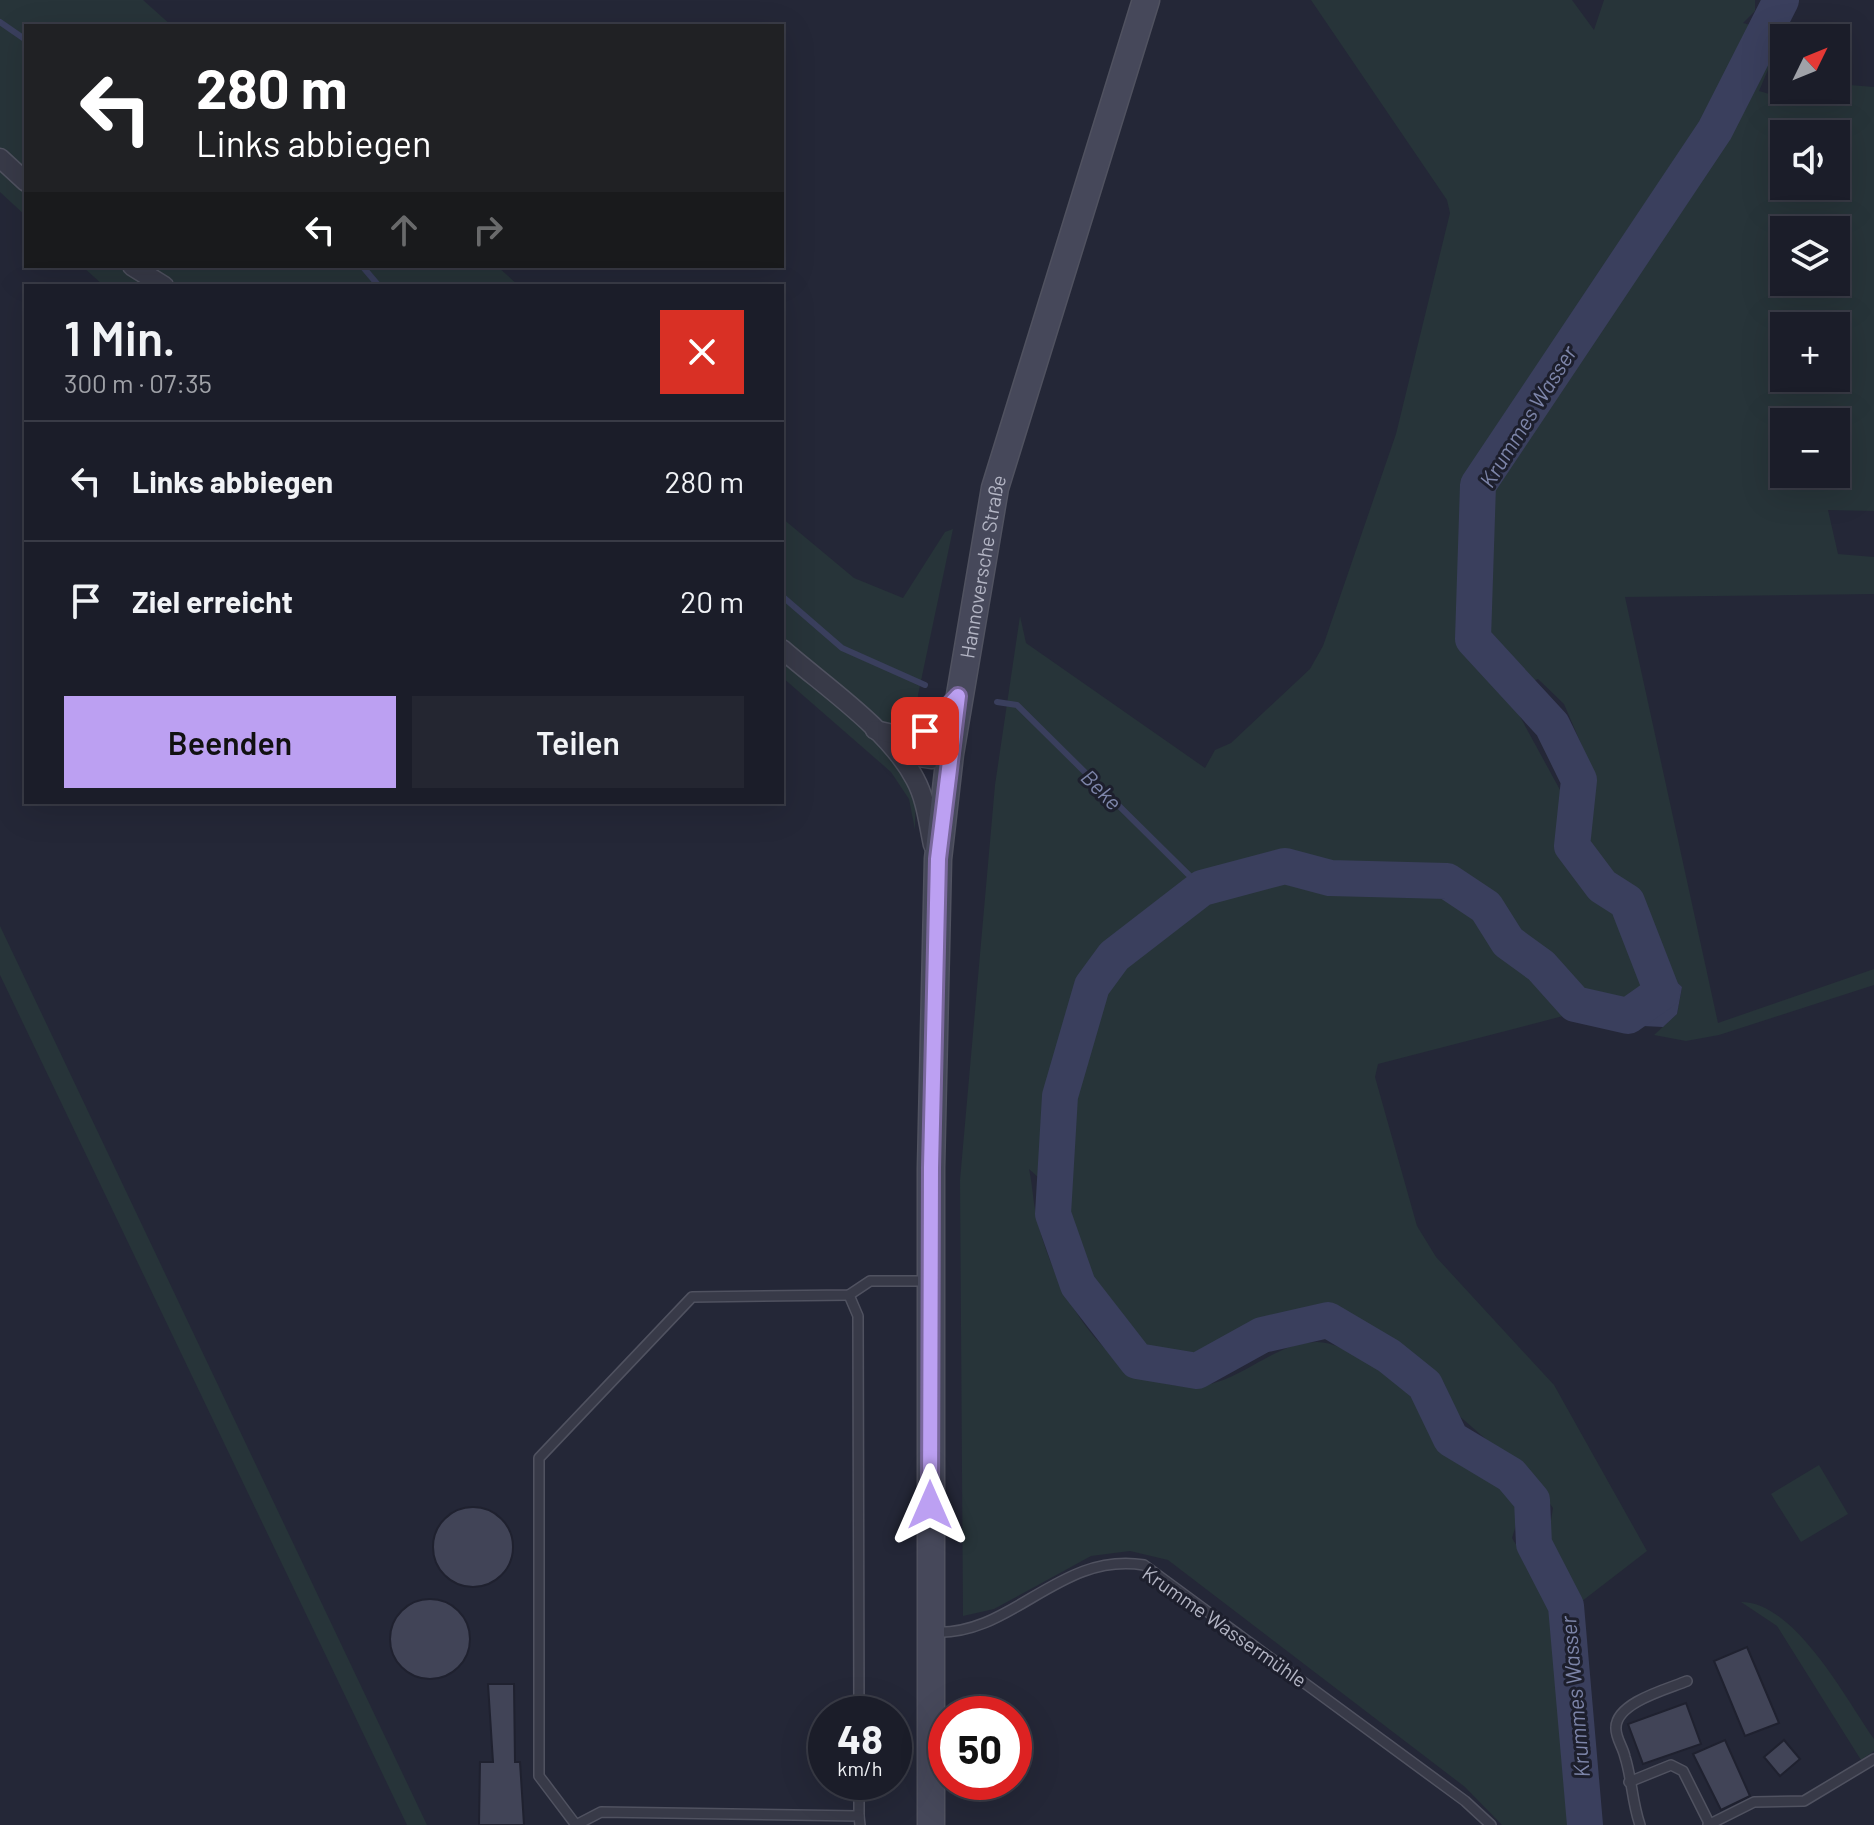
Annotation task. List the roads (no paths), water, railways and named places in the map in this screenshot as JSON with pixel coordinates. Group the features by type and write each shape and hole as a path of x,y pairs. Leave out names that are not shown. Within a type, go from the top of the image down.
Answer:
{"main road":[{"name":"Hannoversche Straße","path":"931,1825 931,1281 938,859 950,754 995,488 1146,0"}],"street":[{"path":"0,158 24,180"},
{"path":"135,268 161,284"},
{"path":"784,651 875,730 931,759 950,754"},
{"path":"901,745 925,731 958,696"},
{"path":"901,745 926,807 938,859"}],"lane":[{"path":"859,1800 859,1821 601,1812 576,1825 539,1776 539,1458 692,1297 849,1295 870,1281 931,1281"},
{"path":"849,1295 858,1316 859,1696"},
{"name":"Krumme Wassermühle","path":"930,1632 951,1633 981,1624 1098,1564 1122,1562 1144,1565 1465,1801 1491,1825"},
{"path":"1640,1825 1626,1759 1615,1730 1618,1717 1630,1706 1687,1681"},
{"path":"1629,1782 1671,1765 1683,1771 1708,1824 1754,1802 1804,1801 1874,1759"}],"water":[{"path":"1655,951 1663,969 1682,987 1677,1014 1663,1027 1643,1026 1621,1001 1637,1002 1643,976 1638,957"}],"waterway":[{"name":"Krummes Wasser","path":"1585,1825 1566,1606 1534,1544 1532,1500 1511,1475 1451,1439 1425,1385 1389,1356 1328,1320 1262,1335 1197,1371 1137,1361 1078,1285 1053,1214 1060,1096 1092,986 1114,956 1202,888 1285,866 1330,878 1447,881 1486,907 1508,942 1541,966 1575,1004 1628,1016 1662,992 1627,902 1602,886 1572,846 1579,780 1552,725 1473,639 1478,485 1715,130 1781,0"},
{"name":"Beke","path":"0,22 24,39"},
{"name":"Beke","path":"364,268 377,284"},
{"name":"Beke","path":"784,598 842,648 925,685"},
{"name":"Beke","path":"997,702 1017,705 1202,888"}]}
